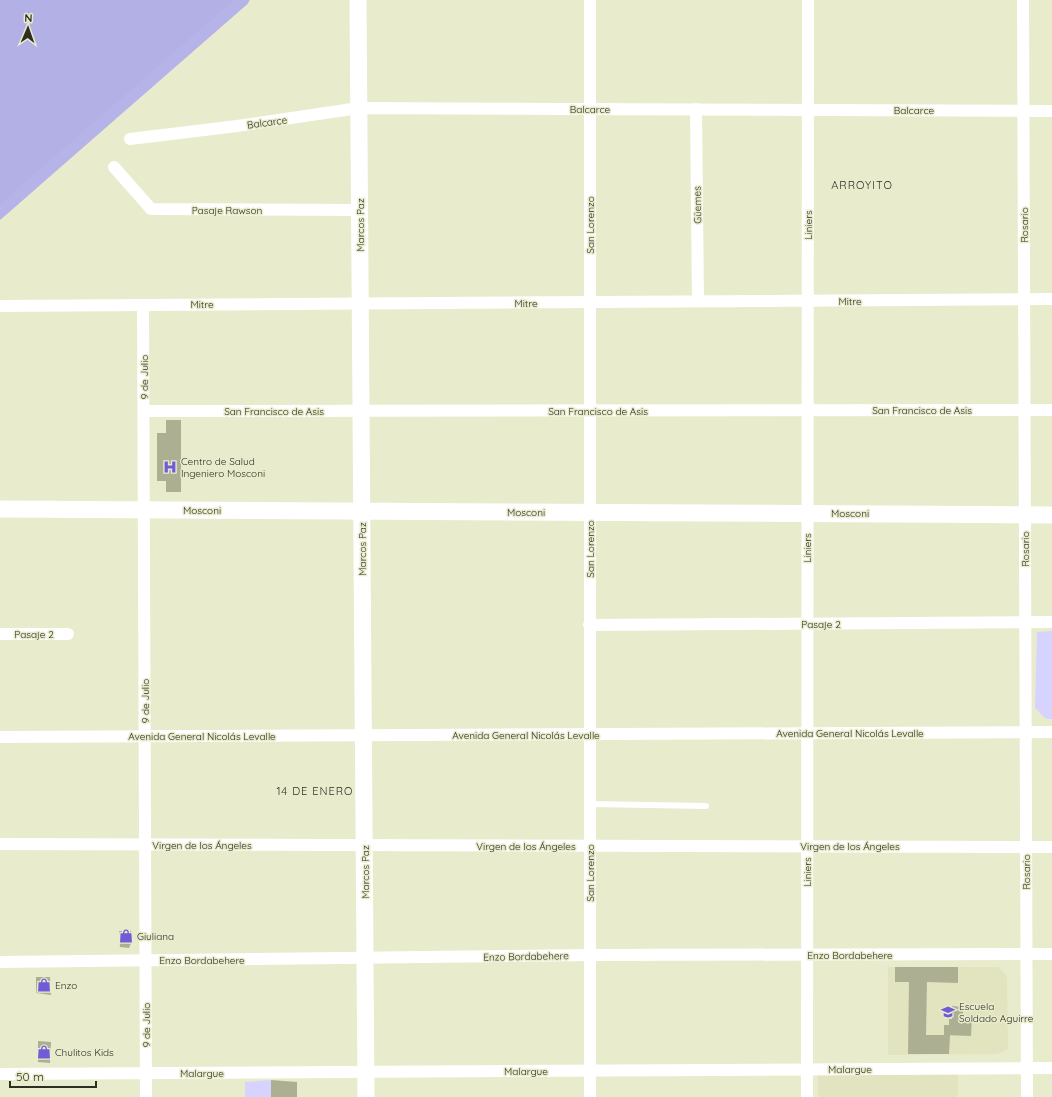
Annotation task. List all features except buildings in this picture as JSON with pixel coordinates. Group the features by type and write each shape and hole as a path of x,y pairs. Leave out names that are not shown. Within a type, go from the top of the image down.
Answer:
{"street":[{"name":"Marcos Paz","path":"358,0 366,1097"},
{"name":"San Lorenzo","path":"590,0 590,1097"},
{"name":"Liniers","path":"807,1097 808,0"},
{"name":"Rosario","path":"1023,0 1027,1097"},
{"name":"Balcarce","path":"130,139 237,126 359,108 1052,111"},
{"name":"Güemes","path":"696,110 698,301"},
{"name":"Pasaje Rawson","path":"114,167 151,209 360,210"},
{"name":"Mitre","path":"0,306 1052,299"},
{"name":"9 de Julio","path":"143,305 146,1097"},
{"name":"San Francisco de Asis","path":"144,411 1052,410"},
{"name":"Mosconi","path":"0,509 1052,515"},
{"name":"Pasaje 2","path":"589,625 1052,622"},
{"name":"Pasaje 2","path":"0,634 68,634"},
{"name":"Avenida General Nicolás Levalle","path":"0,737 1052,732"},
{"name":"Virgen de los Ángeles","path":"0,844 1052,847"},
{"name":"Enzo Bordabehere","path":"0,962 590,956 1052,954"},
{"name":"Malargue","path":"0,1074 1052,1068"}],"lane":[{"path":"589,804 706,806"}],"shaded area":[{"path":"0,0 250,0 0,220"},
{"path":"1052,631 1052,719 1046,719 1035,708 1037,632"},
{"name":"Escuela Soldado Aguirre","path":"888,967 998,967 1007,976 1008,1049 997,1054 888,1055"},
{"path":"958,1072 958,1097 818,1097 818,1075"},
{"path":"271,1080 271,1097 245,1097 245,1082"}],"waterway":[{"path":"0,212 243,0"}],"place":[{"name":"Centro de Salud Ingeniero Mosconi","path":"170,467"},
{"name":"Giuliana","path":"126,936"},
{"name":"Enzo","path":"44,985"},
{"name":"Escuela Soldado Aguirre","path":"948,1012"},
{"name":"Chulitos Kids","path":"44,1052"}],"district":[{"name":"ARROYITO","path":"862,185"},
{"name":"14 DE ENERO","path":"315,791"}]}
